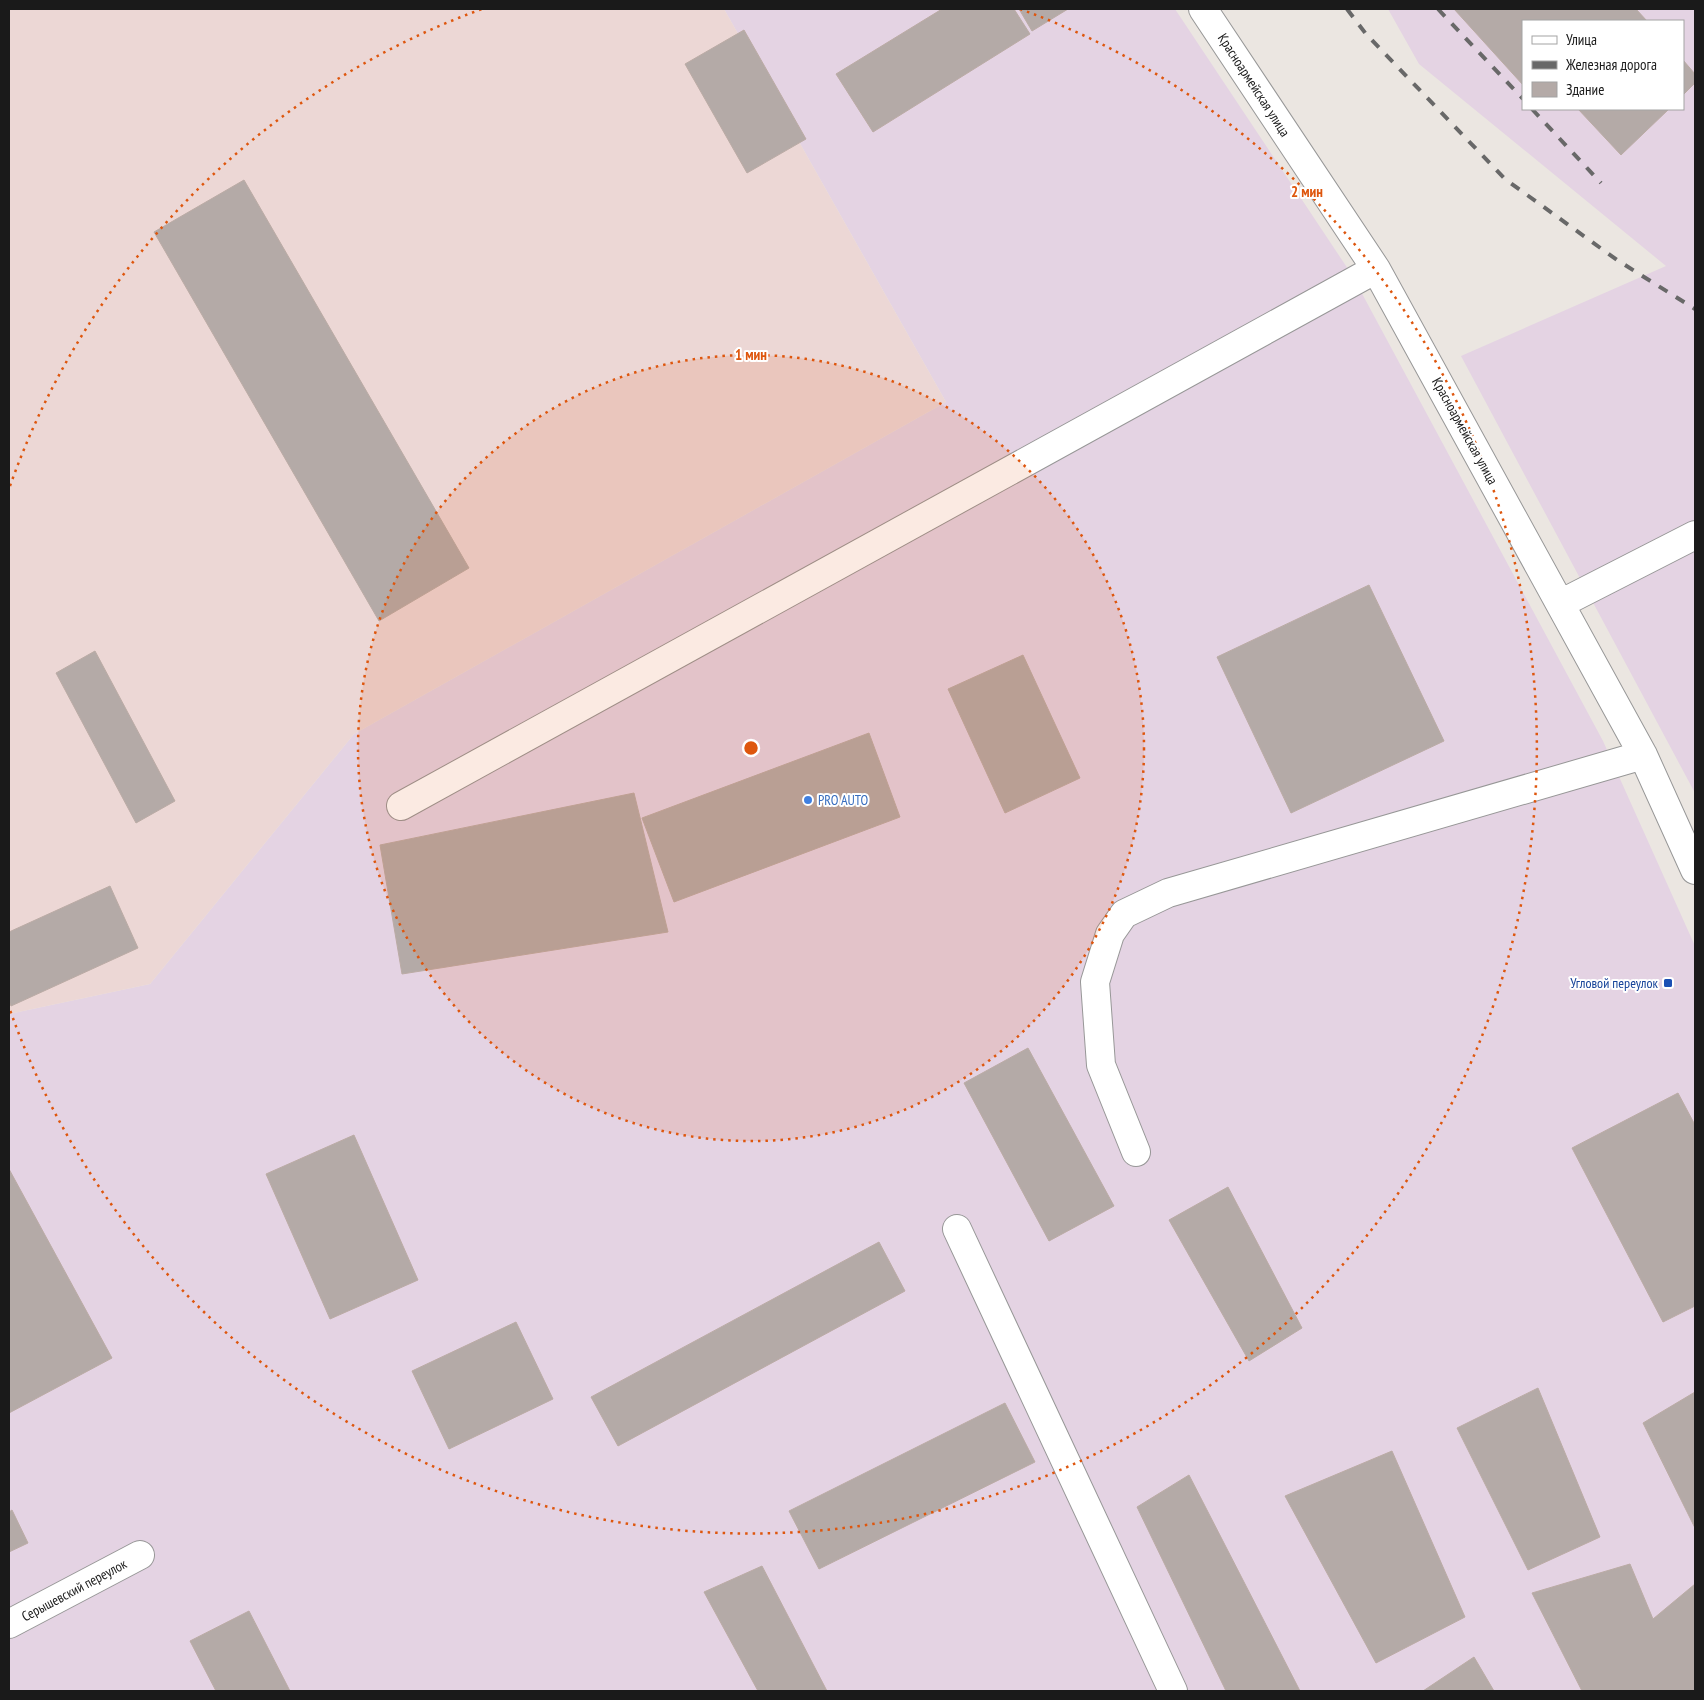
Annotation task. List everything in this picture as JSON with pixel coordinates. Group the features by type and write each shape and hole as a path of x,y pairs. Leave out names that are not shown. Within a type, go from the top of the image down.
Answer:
{"street":[{"name":"Красноармейская улица","path":"1203,9 1376,269 1643,754 1695,870"},
{"path":"400,806 1376,269"},
{"path":"1560,604 1695,535"},
{"path":"1136,1152 1101,1065 1095,982 1110,934 1124,914 1168,893 1643,754"},
{"path":"957,1229 1173,1691"},
{"name":"Серышевский переулок","path":"9,1624 140,1555"}],"shaded area":[{"path":"9,9 724,9 946,402 354,734 150,984 9,1014"},
{"path":"724,9 1175,9 1352,275 1603,741 1695,946 1695,1691 9,1691 9,1014 150,984 354,734 946,402"},
{"path":"1388,9 1695,9 1695,793 1461,356 1666,266 1419,64"}],"building":[{"path":"942,9 1014,9 1030,34 873,132 836,74"},
{"path":"1019,9 1068,9 1032,31"},
{"path":"1454,9 1636,9 1646,20 1522,20 1522,84"},
{"path":"744,30 806,139 747,173 685,64"},
{"path":"1684,61 1695,74 1695,83 1684,94"},
{"path":"1579,110 1668,110 1621,155"},
{"path":"244,180 469,568 379,621 154,232"},
{"path":"1369,585 1444,741 1291,813 1217,657"},
{"path":"95,651 175,801 136,823 56,673"},
{"path":"1023,655 1080,778 1005,813 948,689"},
{"path":"869,733 900,817 674,902 642,818"},
{"path":"634,793 668,932 402,974 380,845"},
{"path":"110,886 138,948 11,1006 9,1001 9,932"},
{"path":"1028,1048 1114,1206 1049,1241 964,1083"},
{"path":"1678,1093 1695,1125 1695,1306 1663,1322 1572,1148"},
{"path":"354,1135 418,1280 330,1319 266,1174"},
{"path":"9,1169 112,1358 9,1413"},
{"path":"1228,1187 1302,1328 1249,1361 1169,1220"},
{"path":"879,1242 905,1291 618,1446 591,1397"},
{"path":"516,1322 553,1399 449,1449 412,1371"},
{"path":"1538,1388 1600,1537 1528,1570 1457,1428"},
{"path":"1695,1392 1695,1528 1643,1423"},
{"path":"1005,1403 1035,1462 819,1569 789,1511"},
{"path":"1392,1451 1465,1617 1376,1663 1285,1496"},
{"path":"1189,1475 1300,1691 1226,1691 1137,1507"},
{"path":"12,1510 28,1543 9,1552 9,1512"},
{"path":"1630,1564 1653,1619 1695,1584 1695,1691 1582,1691 1532,1593"},
{"path":"762,1566 827,1691 758,1691 704,1592"},
{"path":"249,1611 290,1691 216,1691 190,1641"},
{"path":"1474,1657 1494,1691 1423,1691"}],"railway":[{"path":"1347,9 1366,34 1505,179 1617,260 1695,309"},
{"path":"1438,9 1522,98"},
{"path":"1533,110 1601,183"}],"place":[{"name":"PRO AUTO","path":"808,800"},
{"name":"Угловой переулок","path":"1668,983"}]}
